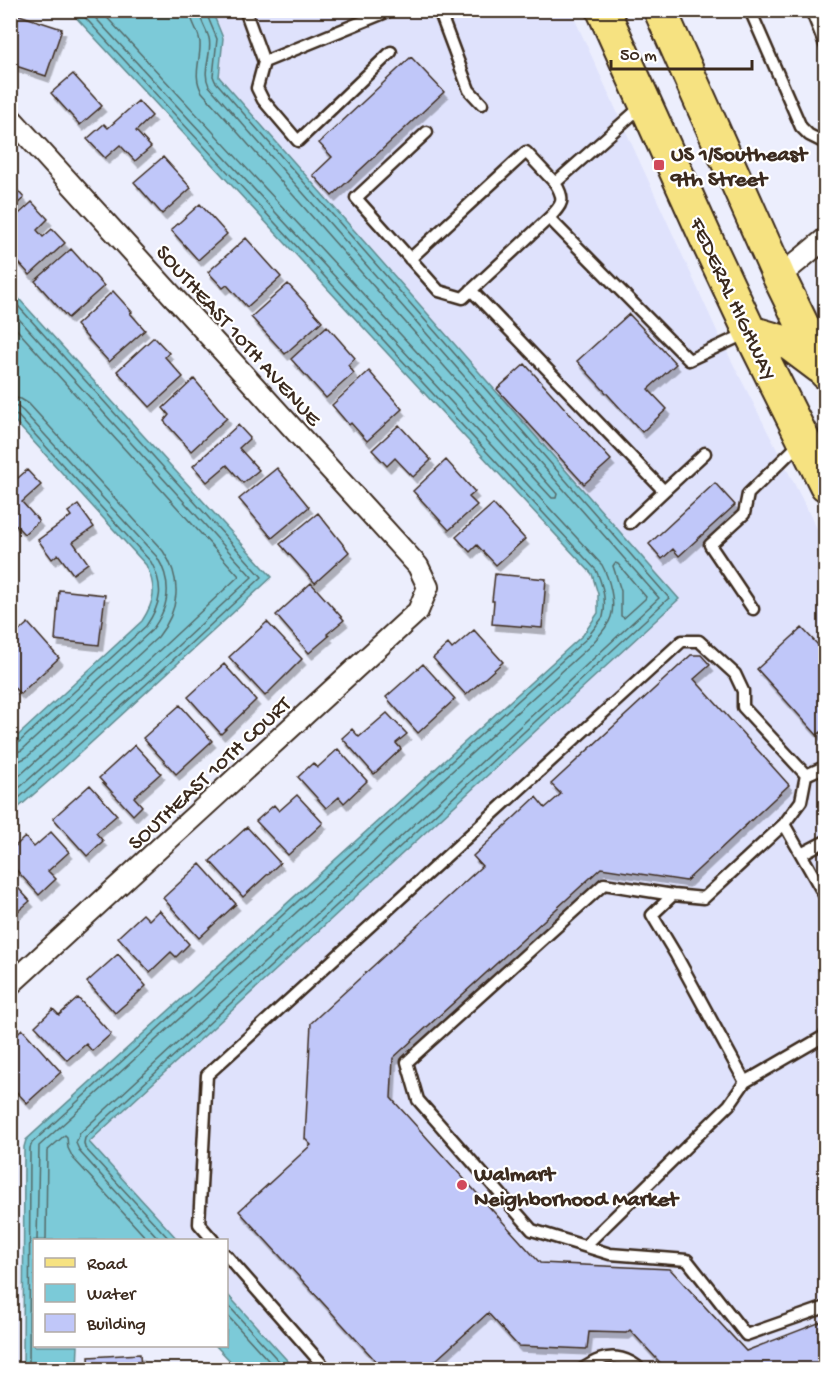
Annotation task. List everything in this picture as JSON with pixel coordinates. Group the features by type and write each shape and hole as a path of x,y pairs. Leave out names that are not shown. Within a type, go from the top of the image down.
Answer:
{"main road":[{"name":"FEDERAL HIGHWAY","path":"603,10 710,247 825,485"},
{"path":"660,10 779,277 820,357"},
{"path":"710,247 744,273 779,277"},
{"path":"750,332 788,343 820,357"}],"street":[{"name":"SOUTHEAST 10TH AVENUE","path":"10,117 418,566 428,587"},
{"path":"779,277 825,238"},
{"name":"SOUTHEAST 10TH COURT","path":"10,985 418,611 428,587"}],"lane":[{"path":"245,10 264,62 257,88 263,100 298,141 391,52"},
{"path":"264,62 391,10"},
{"path":"439,10 469,90 482,104"},
{"path":"750,10 801,127 809,135 825,141"},
{"path":"811,10 825,47"},
{"path":"555,183 645,104"},
{"path":"410,259 523,149 555,183 561,192 562,201 558,210 549,219 463,298 439,291 410,259 356,198 427,132"},
{"path":"549,219 689,360 750,332"},
{"path":"471,290 664,491"},
{"path":"753,609 710,545 744,514 748,495 803,440"},
{"path":"630,523 705,453"},
{"path":"212,1239 199,1224 207,1075 682,640 699,641 735,674 743,691 743,707 806,775"},
{"path":"806,775 825,766"},
{"path":"806,775 801,801 784,824 705,898 604,884 407,1062 418,1100 532,1230 610,1254 687,1260 746,1335 825,1306"},
{"path":"784,824 825,898"},
{"path":"801,854 825,841"},
{"path":"673,895 652,915 745,1082"},
{"path":"585,1246 729,1105 745,1082 825,1035"},
{"path":"228,1257 327,1370"},
{"path":"581,1370 600,1359 620,1357 636,1364 641,1370"}],"shaded area":[{"path":"212,11 571,11 722,342 825,544 825,1369 295,1369 228,1295 228,1239 177,1239 89,1143 679,599 219,77 223,38"}],"water":[{"path":"70,11 212,11 223,38 219,77 679,599 89,1142 177,1239 33,1239 33,1347 78,1347 77,1369 23,1370 24,1147 26,1140 583,635 598,613 598,594 592,574"},
{"path":"10,289 272,577 11,814 11,742 142,621 152,601 153,588 146,565 11,417"},
{"path":"228,1295 295,1369 238,1369 217,1347 228,1347"}],"building":[{"path":"13,13 62,29 46,76 10,64 10,20"},
{"path":"411,57 444,92 332,196 313,175 332,157 319,143"},
{"path":"73,74 102,106 80,125 51,93"},
{"path":"138,101 152,116 136,131 151,147 135,161 120,145 105,158 87,139 104,124 108,128"},
{"path":"163,157 191,188 162,214 134,182"},
{"path":"10,184 24,198 10,210"},
{"path":"32,202 48,219 37,230 43,237 52,229 65,243 30,275 10,253 10,222"},
{"path":"200,204 227,234 198,260 171,230"},
{"path":"246,238 281,277 247,307 227,285 223,288 208,272"},
{"path":"71,249 104,286 68,318 35,281"},
{"path":"288,284 322,321 285,354 251,317"},
{"path":"113,291 145,330 109,362 76,325"},
{"path":"629,314 676,364 648,389 667,409 642,432 577,361"},
{"path":"327,326 355,358 348,365 354,373 326,398 291,359"},
{"path":"154,337 169,353 165,357 183,377 150,407 117,371"},
{"path":"525,364 611,460 584,484 497,389"},
{"path":"369,371 402,409 367,441 332,405"},
{"path":"194,379 227,418 191,451 164,421 169,415 163,408"},
{"path":"238,425 250,438 239,448 259,470 243,483 227,465 207,482 193,466"},
{"path":"399,425 431,460 413,477 395,458 387,466 372,450"},
{"path":"446,460 475,492 469,497 477,505 449,530 413,491"},
{"path":"277,468 309,507 272,538 239,499"},
{"path":"27,470 41,485 22,502 39,521 24,534 10,519 10,485"},
{"path":"715,483 735,505 679,556 673,549 662,559 649,544"},
{"path":"493,504 525,539 496,565 477,545 470,552 456,537"},
{"path":"78,505 94,527 73,542 88,563 73,574 58,554 52,559 38,540 71,516 68,512"},
{"path":"318,513 349,552 315,583 280,544"},
{"path":"495,574 546,579 542,628 492,624"},
{"path":"311,583 344,620 309,653 276,615"},
{"path":"59,590 105,595 99,645 55,640"},
{"path":"267,622 302,659 265,696 229,657"},
{"path":"28,623 59,658 20,694 10,683 10,639"},
{"path":"802,628 818,645 824,640 826,642 826,728 817,735 757,669"},
{"path":"474,630 503,662 466,695 433,658 448,644 452,649"},
{"path":"691,655 701,655 710,665 694,679 789,785 686,881 601,868 393,1058 391,1098 540,1263 670,1269 746,1351 826,1320 826,1370 667,1370 630,1330 626,1333 589,1332 587,1349 518,1346 488,1313 425,1370 384,1370 239,1211 311,1145 305,1139 311,1023 482,866 473,856 536,797 545,808 561,794 551,784"},
{"path":"224,664 256,700 221,734 188,697"},
{"path":"423,664 455,699 418,733 386,697"},
{"path":"180,705 212,741 176,774 143,738"},
{"path":"387,713 407,734 396,743 401,749 374,774 342,738 352,729 359,737"},
{"path":"135,745 161,773 134,797 142,806 133,815 99,778"},
{"path":"338,749 367,781 344,803 339,797 326,808 298,777 313,763 317,768"},
{"path":"90,785 117,815 96,833 103,841 87,856 53,818"},
{"path":"297,795 323,823 288,855 256,821 274,805 279,811"},
{"path":"247,827 280,863 243,897 210,861"},
{"path":"51,832 69,852 48,871 56,879 39,895 10,863 10,851 25,837 34,847"},
{"path":"200,864 236,904 199,938 163,898"},
{"path":"10,879 30,901 10,918"},
{"path":"159,910 189,944 176,957 171,952 150,972 118,937 143,914 149,920"},
{"path":"118,954 146,986 115,1013 87,982"},
{"path":"78,998 111,1034 92,1051 86,1044 67,1060 35,1026 53,1009 59,1015"},
{"path":"22,1029 61,1072 27,1103 10,1085 10,1056 15,1052 10,1048 10,1040"},
{"path":"140,1354 141,1370 90,1370 89,1357"}],"place":[{"name":"US 1/Southeast 9th Street","path":"659,165"},
{"name":"Walmart Neighborhood Market","path":"462,1185"}]}
